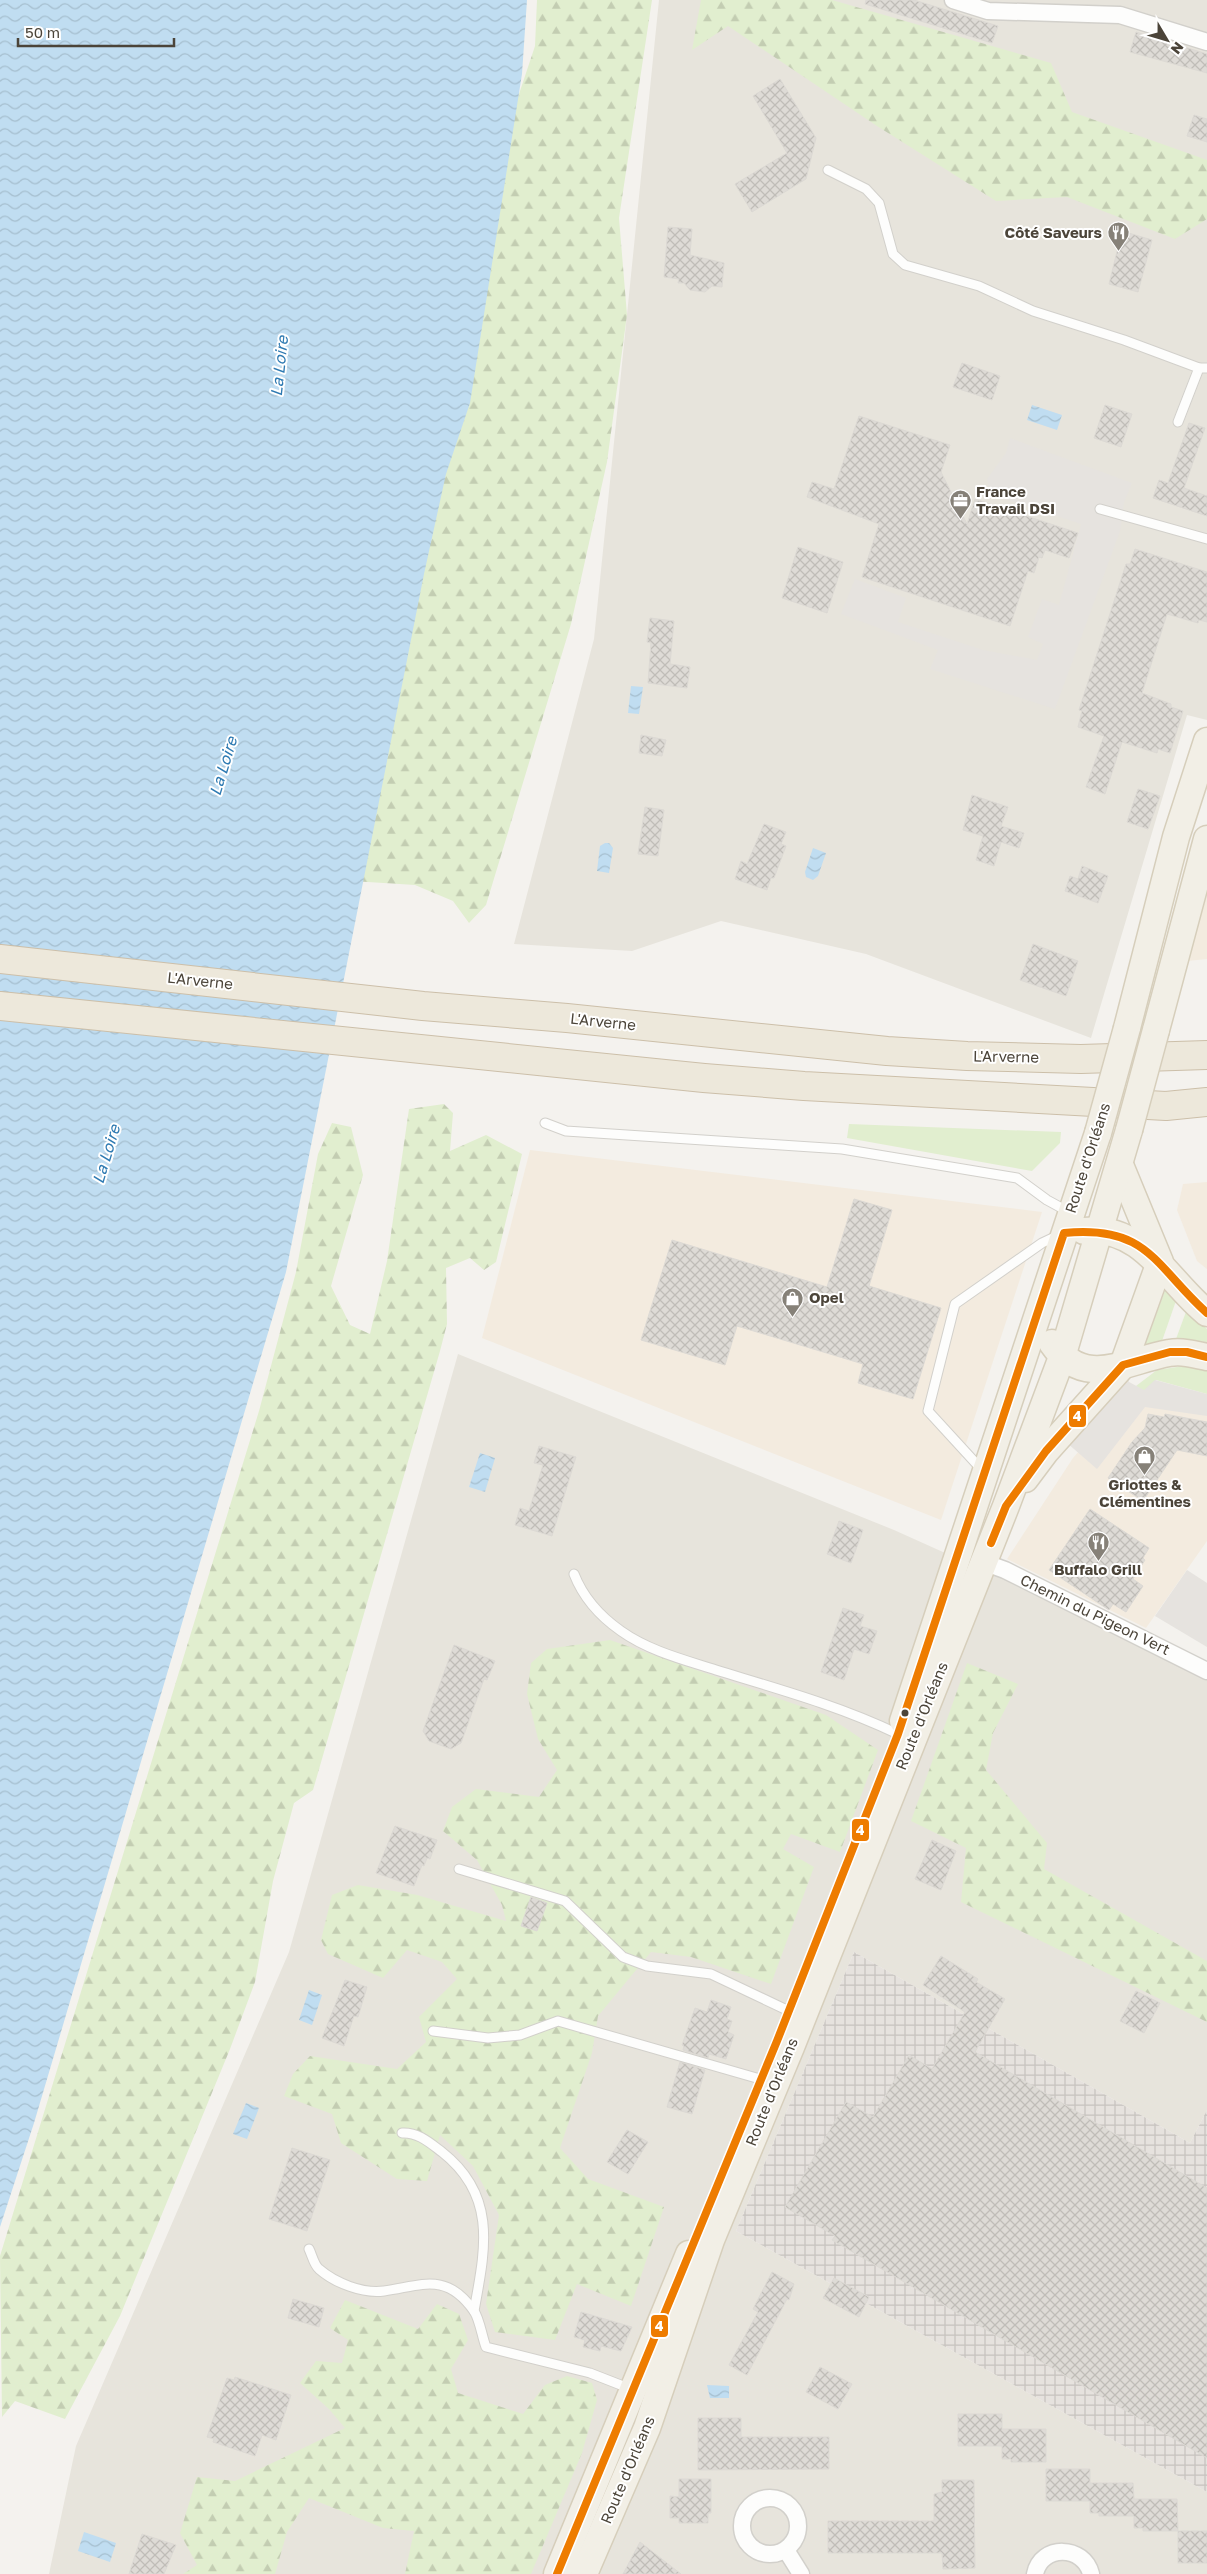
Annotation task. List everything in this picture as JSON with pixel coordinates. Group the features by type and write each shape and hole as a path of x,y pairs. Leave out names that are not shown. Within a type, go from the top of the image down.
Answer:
{"highway":[{"name":"L'Arverne","path":"0,959 414,1005 567,1018 808,1044 967,1056 1082,1059 1207,1056"},
{"path":"0,1006 804,1086 1166,1106 1207,1114"},
{"path":"1166,1106 1207,1102"}],"main road":[{"name":"Route d'Orléans","path":"557,2574 789,2010 898,1734 985,1474 1034,1318 1098,1133 1128,1028 1176,837 1207,741"},
{"name":"Route d'Orléans","path":"584,2574 647,2428 711,2240 798,2029 1006,1506 1062,1357 1120,1165 1205,849"},
{"path":"1006,1506 1046,1451 1123,1365 1160,1262 1120,1165"},
{"path":"1068,1223 1126,1238 1160,1262 1207,1313"},
{"path":"1034,1318 1062,1357 1080,1367 1099,1371 1170,1352 1187,1352 1207,1357"}],"street":[{"path":"954,0 984,5 1120,15 1207,42"},
{"name":"Chemin du Pigeon Vert","path":"983,1562 1005,1570 1207,1671"},
{"path":"786,2550 801,2574"},
{"path":"1034,2574 1041,2560 1051,2553 1063,2551 1076,2554 1085,2561 1091,2574"}],"lane":[{"path":"828,170 866,189 879,203 893,254 905,265 979,286 1033,311 1203,368 1178,422"},
{"path":"1100,509 1207,539"},
{"path":"545,1123 566,1131 842,1149 1017,1178 1047,1200 1068,1223 955,1304 928,1411 985,1474"},
{"path":"574,1574 581,1591 598,1611 622,1632 667,1654 862,1716 898,1734"},
{"path":"458,1869 565,1901 623,1957 647,1966 711,1974 789,2010"},
{"path":"432,2031 488,2038 520,2035 558,2021 760,2079"},
{"path":"402,2133 413,2133 456,2163 475,2191 486,2227 484,2261 474,2311"},
{"path":"309,2248 318,2268 333,2278 363,2291 383,2291 431,2282 453,2290 474,2311 486,2347 590,2373 634,2390"}],"shaded area":[{"path":"659,0 1207,0 1207,720 1187,715 1091,1038 866,954 721,921 632,951 514,944 594,639"},
{"path":"1010,438 1132,483 1124,502 1120,531 1055,709 930,669 938,650 841,614 855,579 906,598 898,622 983,650 1037,660 1043,644 1028,637 1042,599 1059,605 1081,524 990,494 987,479 1006,453"},
{"path":"1207,895 1207,959 1187,961"},
{"path":"530,1150 1042,1212 941,1520 482,1338"},
{"path":"1207,1182 1207,1269 1197,1261 1177,1210 1183,1184"},
{"path":"458,1354 894,1530 1092,1619 1207,1676 1207,2110 1190,2143 854,1952 736,2231 1207,2492 1207,2574 49,2574 76,2446 289,1952"},
{"path":"1123,1365 1129,1382 1144,1390 1155,1380 1207,1394 1207,1416 1145,1407 1097,1469 1059,1436"},
{"path":"1135,1387 1145,1392 1207,1396 1207,1541 1146,1628 1007,1559 1073,1458"},
{"path":"1187,1570 1207,1583 1207,1647 1155,1616"},
{"path":"854,1952 1190,2143 1207,2110 1207,2492 736,2231"}],"green space":[{"path":"537,0 652,0 619,218 627,315 607,462 571,624 486,905 469,923 453,901 415,885 352,881 497,160 535,46"},
{"path":"701,0 832,0 1051,63 1072,112 1207,160 1207,219 1175,239 1067,197 996,201 877,126 728,26 692,50"},
{"path":"444,1104 453,1113 450,1151 486,1135 522,1154 496,1262 484,1270 470,1258 446,1268 447,1324 440,1351 313,1790 294,1803 273,1881 255,1982 230,2049 120,2316 65,2419 15,2401 2,2417 0,2256 259,1411 296,1272 318,1154 332,1123 351,1127 363,1175 331,1286 350,1325 370,1334 387,1261 409,1109"},
{"path":"849,1124 1061,1132 1060,1143 1032,1171 847,1138"},
{"path":"1166,1288 1177,1298 1162,1341 1147,1347 1145,1345"},
{"path":"1187,1309 1207,1329 1207,1342 1176,1339"},
{"path":"1190,1365 1207,1368 1207,1394 1156,1380 1144,1391 1136,1386 1157,1370"},
{"path":"610,1640 826,1715 878,1750 840,1852 791,1834 783,1849 814,1867 771,1984 691,1957 651,1952 598,2016 592,2053 560,2148 588,2179 664,2207 631,2306 577,2284 555,2340 495,2332 486,2304 499,2215 473,2166 440,2135 427,2181 397,2179 341,2143 332,2114 284,2096 293,2074 310,2056 397,2069 426,2042 419,2017 457,1979 442,1962 407,1950 383,1978 328,1954 321,1940 332,1895 358,1885 417,1895 506,1921 502,1905 477,1860 443,1831 452,1807 476,1789 539,1797 557,1770 538,1739 527,1694 531,1663 547,1649"},
{"path":"967,1663 1018,1684 993,1733 986,1770 1047,1843 1044,1869 1207,1961 1207,2022 961,1902 966,1848 911,1821"},
{"path":"345,2300 418,2329 437,2304 459,2314 468,2340 451,2369 458,2393 523,2414 545,2385 567,2376 592,2383 597,2400 582,2453 531,2574 405,2574 414,2531 383,2528 309,2498 287,2532 275,2574 183,2574 197,2565 180,2533 197,2477 235,2481 345,2428 329,2409 300,2383 316,2361 342,2363 348,2340 330,2328"}],"water":[{"name":"La Loire","path":"0,0 527,0 522,74 470,403 446,474 424,574 286,1272 34,2123 0,2227"},
{"path":"1032,405 1062,415 1057,430 1027,420"},
{"path":"631,686 643,687 639,714 628,713"},
{"path":"609,843 613,848 609,873 597,871 600,846"},
{"path":"813,848 826,853 818,876 813,880 806,877 805,872"},
{"path":"480,1453 495,1458 485,1492 469,1487"},
{"path":"309,1990 322,1995 312,2025 299,2020"},
{"path":"246,2103 259,2108 247,2139 233,2134"},
{"path":"707,2385 729,2386 729,2398 710,2398"},
{"path":"84,2532 116,2543 110,2562 78,2551"}],"building":[{"path":"866,0 914,0 998,26 992,43 865,4"},
{"path":"1136,32 1207,54 1207,73 1130,52"},
{"path":"780,79 816,138 806,179 752,212 735,184 787,153 753,96"},
{"path":"1194,115 1207,119 1207,142 1187,136"},
{"path":"668,227 692,229 690,255 724,263 722,287 712,286 705,292 690,290 684,283 678,283 679,279 664,277"},
{"path":"1122,231 1152,240 1138,292 1109,284"},
{"path":"962,363 1000,376 992,400 953,387"},
{"path":"1105,405 1132,414 1121,447 1094,438"},
{"name":"France Travail DSI","path":"859,416 950,445 941,472 967,524 975,499 1078,533 1069,558 1045,550 1042,558 1039,557 1034,573 1028,571 1010,626 862,577 879,524 807,497 812,482 834,489"},
{"path":"1189,423 1205,428 1184,488 1207,496 1207,516 1153,498 1159,480 1168,483"},
{"path":"798,547 843,562 827,613 782,598"},
{"path":"1135,549 1207,572 1207,622 1199,620 1198,623 1167,614 1142,693 1171,704 1171,707 1183,711 1170,753 1158,749 1157,753 1122,742 1105,794 1086,787 1104,736 1078,727 1082,711 1079,710 1126,564 1130,564"},
{"path":"650,618 674,621 670,664 690,667 687,688 648,683 651,643 647,642"},
{"path":"641,735 666,740 662,756 639,753"},
{"path":"1138,789 1160,796 1148,829 1127,822"},
{"path":"972,795 1008,807 1001,826 1024,833 1019,848 1001,842 994,866 976,860 983,836 963,830"},
{"path":"645,807 664,810 658,856 638,854"},
{"path":"764,824 786,832 781,844 786,846 774,878 771,878 767,890 735,879 741,861 747,864"},
{"path":"1082,866 1108,876 1098,903 1065,891 1070,876 1078,879"},
{"path":"1033,944 1078,961 1066,996 1020,980"},
{"name":"Opel","path":"854,1199 892,1210 869,1286 941,1308 913,1399 858,1383 863,1364 737,1326 725,1365 641,1340 672,1240 827,1287"},
{"path":"1148,1414 1164,1417 1165,1414 1207,1422 1207,1456 1177,1450 1143,1501 1108,1478 1132,1442 1145,1428"},
{"path":"539,1446 576,1457 552,1536 515,1525 520,1508 529,1511 543,1465 534,1463"},
{"name":"Buffalo Grill","path":"1090,1509 1149,1548 1143,1558 1145,1560 1133,1579 1143,1586 1126,1612 1113,1604 1109,1610 1049,1570"},
{"path":"839,1521 863,1530 851,1563 827,1554"},
{"path":"843,1608 864,1615 860,1626 877,1631 869,1654 854,1649 844,1680 821,1672"},
{"path":"454,1645 495,1661 487,1680 484,1679 461,1743 451,1749 429,1741 423,1731"},
{"path":"395,1826 437,1840 430,1859 427,1858 424,1866 422,1865 414,1886 376,1873"},
{"path":"932,1840 956,1851 941,1890 915,1879"},
{"path":"531,1897 547,1903 537,1931 521,1926"},
{"path":"941,1956 978,1979 976,1982 1005,1999 975,2052 1207,2188 1207,2458 832,2240 835,2236 785,2207 846,2102 873,2117 909,2055 932,2069 965,2012 923,1985"},
{"path":"345,1980 367,1987 358,2017 354,2016 344,2046 322,2038"},
{"path":"1136,1991 1160,2003 1144,2033 1120,2021"},
{"path":"711,2000 731,2007 727,2019 732,2021 728,2032 734,2035 726,2059 709,2054 708,2058 683,2050 684,2046 682,2045 695,2008 707,2012"},
{"path":"680,2062 705,2070 692,2114 667,2107"},
{"path":"627,2130 648,2142 628,2174 607,2162"},
{"path":"292,2148 330,2160 307,2231 269,2219"},
{"path":"772,2272 794,2284 789,2300 787,2299 747,2375 729,2365 758,2312 753,2309"},
{"path":"834,2278 869,2297 859,2317 823,2298"},
{"path":"293,2299 324,2308 319,2327 288,2318"},
{"path":"581,2312 632,2327 621,2351 601,2346 600,2351 583,2347 585,2340 574,2337"},
{"path":"820,2367 852,2384 838,2409 806,2392"},
{"path":"235,2377 291,2395 276,2440 262,2435 255,2456 213,2442 214,2439 207,2437 227,2378 234,2380"},
{"path":"958,2414 1002,2414 1002,2429 1046,2429 1046,2462 1011,2462 1011,2459 1002,2459 1002,2446 958,2446"},
{"path":"698,2418 741,2418 741,2437 829,2437 829,2469 698,2470"},
{"path":"1046,2469 1090,2469 1090,2483 1133,2483 1134,2499 1177,2499 1178,2531 1143,2531 1143,2528 1134,2528 1134,2516 1099,2516 1099,2513 1090,2513 1090,2501 1046,2501"},
{"path":"679,2479 711,2479 711,2513 708,2513 708,2523 679,2523 679,2518 670,2518 670,2496 679,2497"},
{"path":"942,2480 974,2480 975,2568 943,2569 942,2553 828,2553 828,2521 934,2521 934,2494 942,2492"},
{"path":"1178,2531 1207,2531 1207,2563 1178,2563"},
{"path":"142,2534 176,2545 164,2574 129,2574"},
{"path":"640,2542 681,2574 623,2574"}],"transit line":[{"name":"4","path":"557,2574 777,2041 898,1734 1064,1233 1092,1232 1114,1235 1132,1242 1161,1264 1207,1313"},
{"name":"4","path":"991,1543 1006,1506 1046,1451 1123,1365 1170,1352 1187,1352 1207,1357"}],"place":[{"name":"Côté Saveurs","path":"1118,252"},
{"name":"France Travail DSI","path":"960,520"},
{"name":"Opel","path":"793,1317"},
{"name":"Griottes & Clémentines","path":"1145,1476"},
{"name":"Buffalo Grill","path":"1098,1561"}]}
